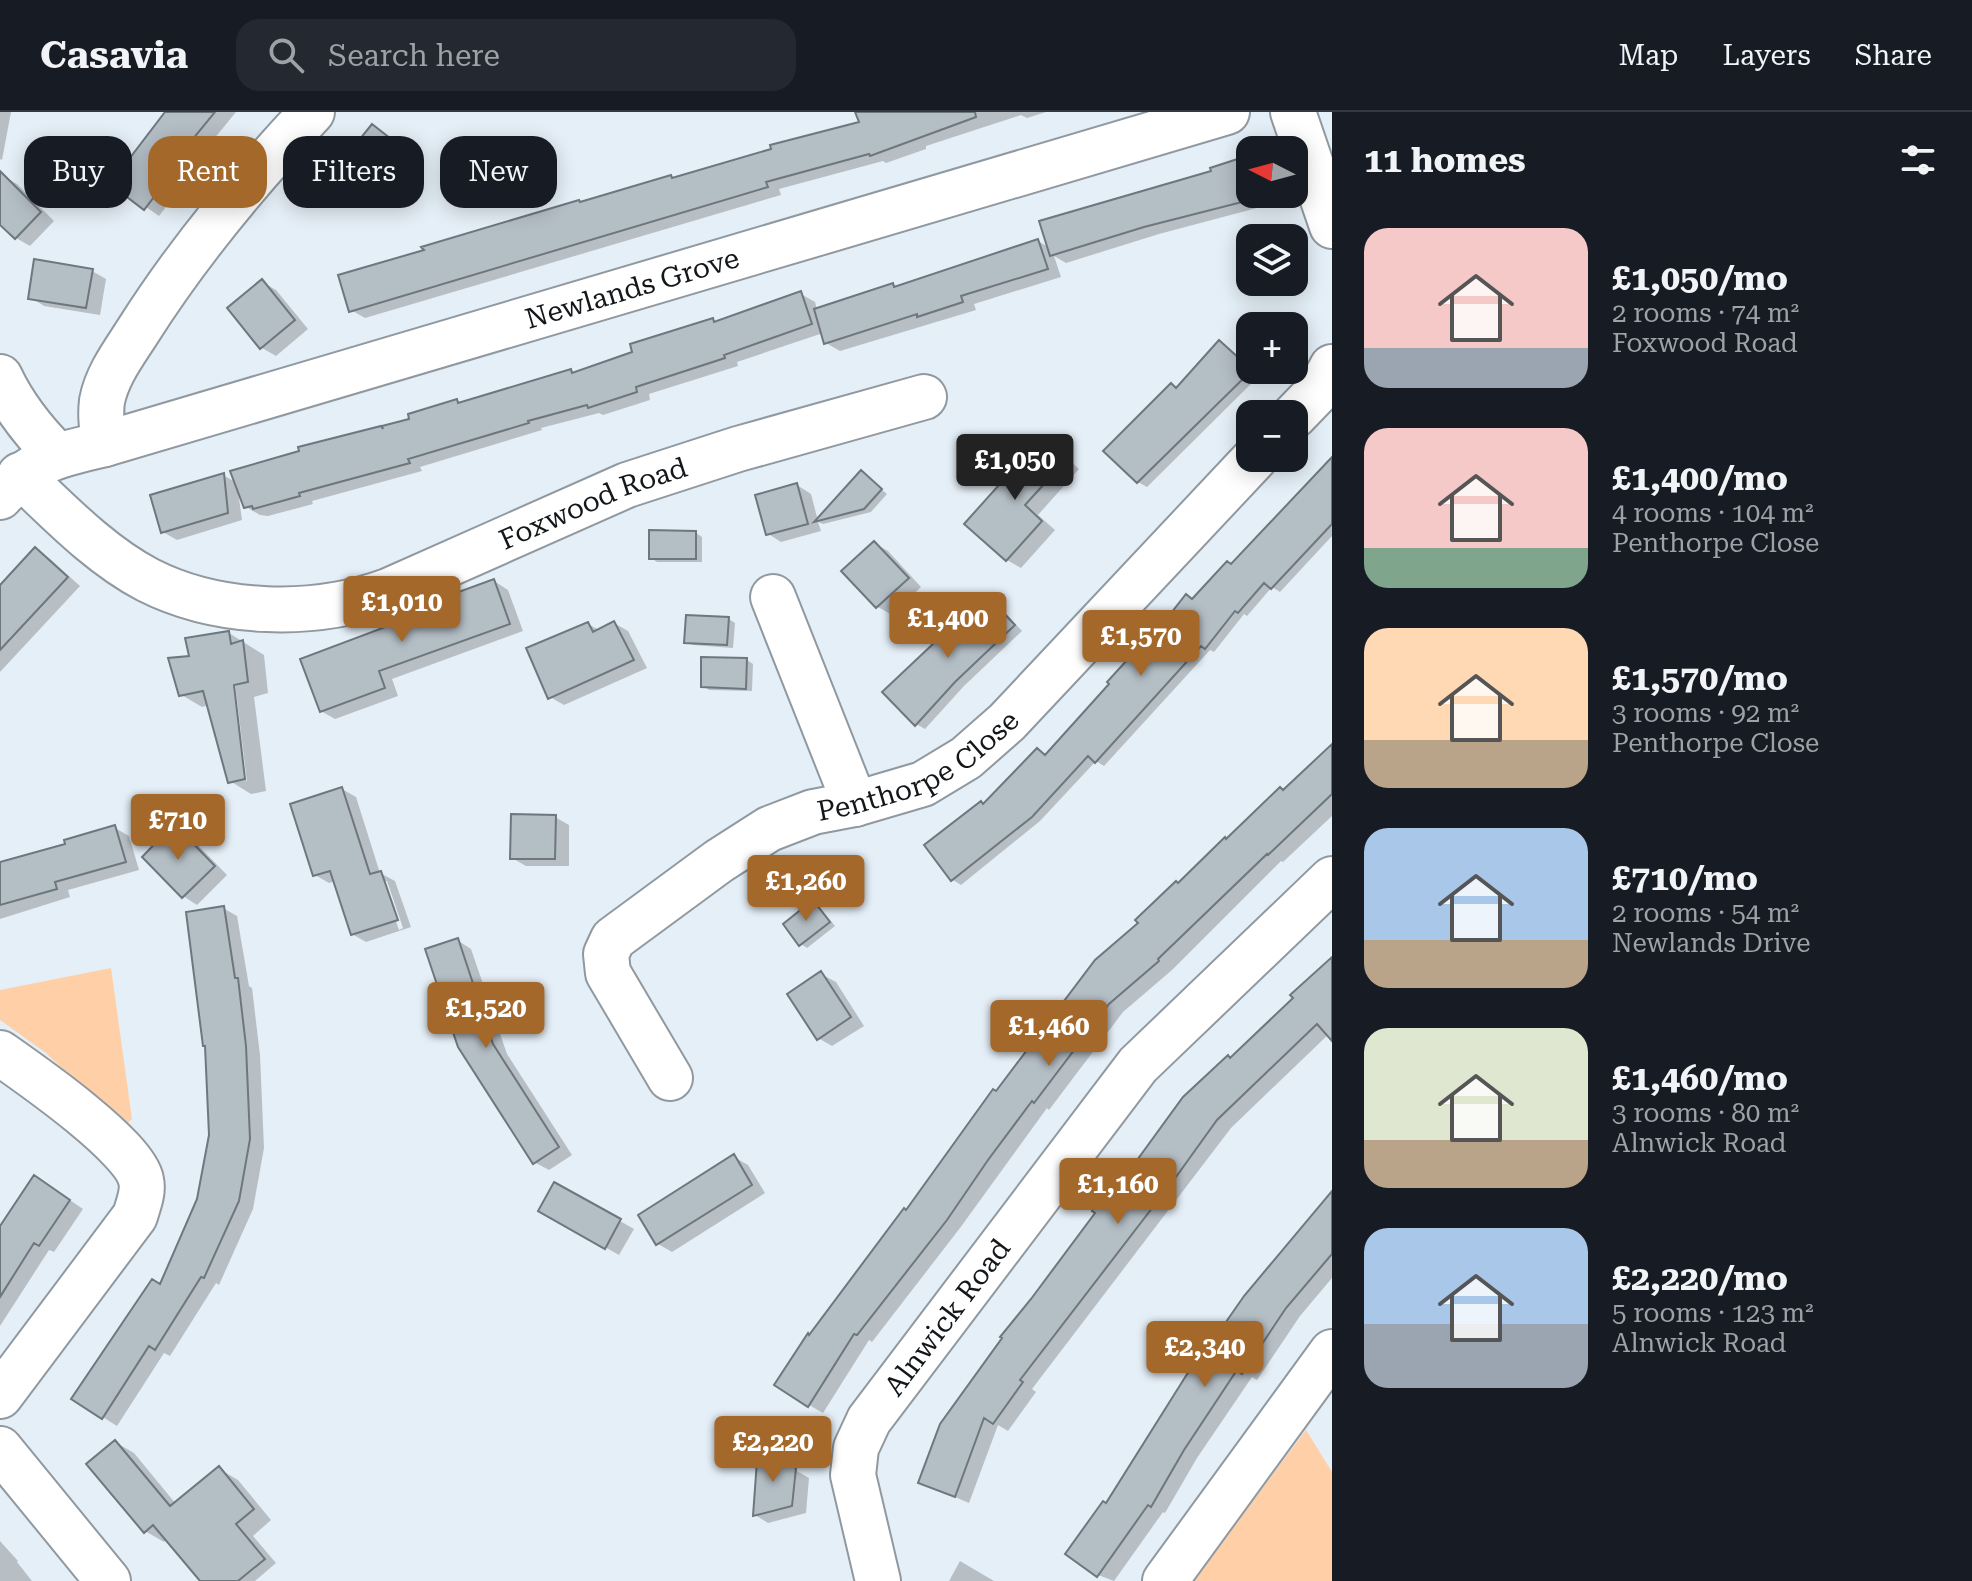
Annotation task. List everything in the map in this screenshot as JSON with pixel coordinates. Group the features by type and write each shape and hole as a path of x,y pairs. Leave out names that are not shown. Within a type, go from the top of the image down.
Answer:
{"street":[{"path":"105,444 100,422 103,399 112,372 166,288 255,174 312,112"},
{"name":"Newlands Grove","path":"29,473 105,444 1227,112"},
{"path":"1293,112 1332,226"},
{"path":"1308,401 1321,388 1332,367"},
{"name":"Foxwood Road","path":"0,377 10,398 36,434 29,473 106,552 147,579 183,595 270,610 363,600 627,485 738,449 924,397"},
{"name":"Penthorpe Close","path":"670,1078 608,973 606,954 613,939 719,861 769,829 813,812 855,804 923,784 966,758 1007,722 1242,472"},
{"path":"773,597 855,804"},
{"name":"Alnwick Road","path":"878,1581 853,1475 856,1448 869,1420 1138,1065 1332,879"},
{"path":"0,1053 96,1126 130,1161 141,1180 135,1216 0,1396"},
{"path":"1165,1581 1332,1352"},
{"path":"0,1449 108,1581"}],"shaded area":[{"path":"111,968 132,1119 124,1127 46,1053 0,1020 0,990"},
{"path":"1306,1430 1332,1472 1332,1581 1193,1581"}],"building":[{"path":"165,112 215,112 195,136 148,136 148,205 144,210 132,201 132,155"},
{"path":"855,112 975,112 976,117 870,156 766,182 768,187 349,312 338,275 579,200 671,175 672,178 771,149 770,145 859,122"},
{"path":"372,124 387,136 362,136"},
{"path":"1236,160 1236,204 1144,227 1050,256 1039,221 1211,171 1210,168"},
{"path":"0,171 24,195 24,208 37,208 41,212 15,239 0,225"},
{"path":"1038,239 1048,269 961,296 963,302 824,344 814,309 893,283 894,287"},
{"path":"34,259 93,269 86,308 28,299"},
{"path":"262,279 295,320 260,349 227,308"},
{"path":"801,291 812,324 724,355 725,358 636,387 637,392 588,408 587,405 528,421 408,459 410,463 299,493 300,496 253,509 252,506 244,508 230,471 299,451 298,447 381,426 383,429 382,426 409,419 408,414 457,399 458,403 571,369 572,373 632,352 630,344 713,318 714,322"},
{"path":"1219,340 1236,355 1238,384 1137,483 1103,451 1171,383 1176,388"},
{"path":"1041,438 1066,460 1025,505 1042,521 1006,561 964,524"},
{"path":"1332,457 1332,524 1271,589 1264,583 1238,613 1235,611 1205,649 1201,646 1095,763 1088,756 1032,817 951,881 924,845 981,801 983,804 1037,748 1045,755 1186,594 1192,599 1227,561 1231,564"},
{"path":"861,470 882,489 864,509 814,522"},
{"path":"224,473 228,513 161,533 150,495"},
{"path":"797,483 808,524 766,535 755,495"},
{"path":"649,530 696,531 696,559 649,559"},
{"path":"874,541 909,578 876,608 841,571"},
{"path":"35,547 68,577 0,650 0,585"},
{"path":"494,579 510,624 379,671 385,688 320,712 300,659 404,620 401,613"},
{"path":"986,594 1015,625 955,682 915,726 882,692"},
{"path":"686,615 729,617 727,645 684,643"},
{"path":"614,621 634,660 548,699 526,648 588,622 593,632"},
{"path":"229,631 231,644 243,640 248,682 234,685 245,779 228,783 203,691 179,696 168,658 189,656 185,638"},
{"path":"701,657 747,658 746,689 701,687"},
{"path":"1332,744 1332,794 1159,961 1109,1004 1034,1103 1032,1101 947,1220 857,1335 854,1334 808,1407 774,1385 808,1333 904,1208 906,1210 993,1089 996,1091 1095,960 1138,923 1135,920 1176,881 1178,883 1280,787 1283,790"},
{"path":"342,787 370,874 381,871 398,920 351,935 330,871 313,876 290,804"},
{"path":"511,814 556,815 555,859 510,859"},
{"path":"115,825 126,862 55,882 57,889 0,905 0,862 65,844 64,840"},
{"path":"168,830 180,830 215,866 182,898 142,857"},
{"path":"813,900 830,922 799,946 783,924"},
{"path":"224,906 235,978 238,978 246,1046 250,1139 239,1201 204,1278 201,1277 155,1350 149,1346 102,1419 71,1399 152,1279 160,1284 197,1199 209,1135 205,1046 186,912"},
{"path":"458,938 493,1044 559,1147 533,1164 458,1047 425,949"},
{"path":"1332,957 1332,1041 1317,1024 1217,1120 1020,1380 1023,1382 993,1424 984,1418 955,1497 918,1483 940,1424 1000,1337 1095,1213 1092,1211 1106,1193 1121,1175 1124,1178 1183,1097 1228,1055 1230,1058 1293,998 1290,995"},
{"path":"821,971 851,1017 817,1040 787,994"},
{"path":"734,1154 752,1185 656,1245 638,1215"},
{"path":"34,1175 70,1200 39,1246 34,1243 0,1297 0,1226"},
{"path":"554,1182 621,1219 605,1249 538,1211"},
{"path":"1332,1191 1332,1254 1286,1308 1242,1374 1237,1370 1151,1507 1148,1505 1097,1577 1065,1554 1103,1501 1106,1503 1194,1363 1196,1365 1244,1296"},
{"path":"115,1440 170,1506 219,1466 254,1509 236,1524 265,1559 238,1581 200,1581 153,1525 144,1533 86,1464"},
{"path":"758,1447 796,1468 792,1506 753,1516"}]}
